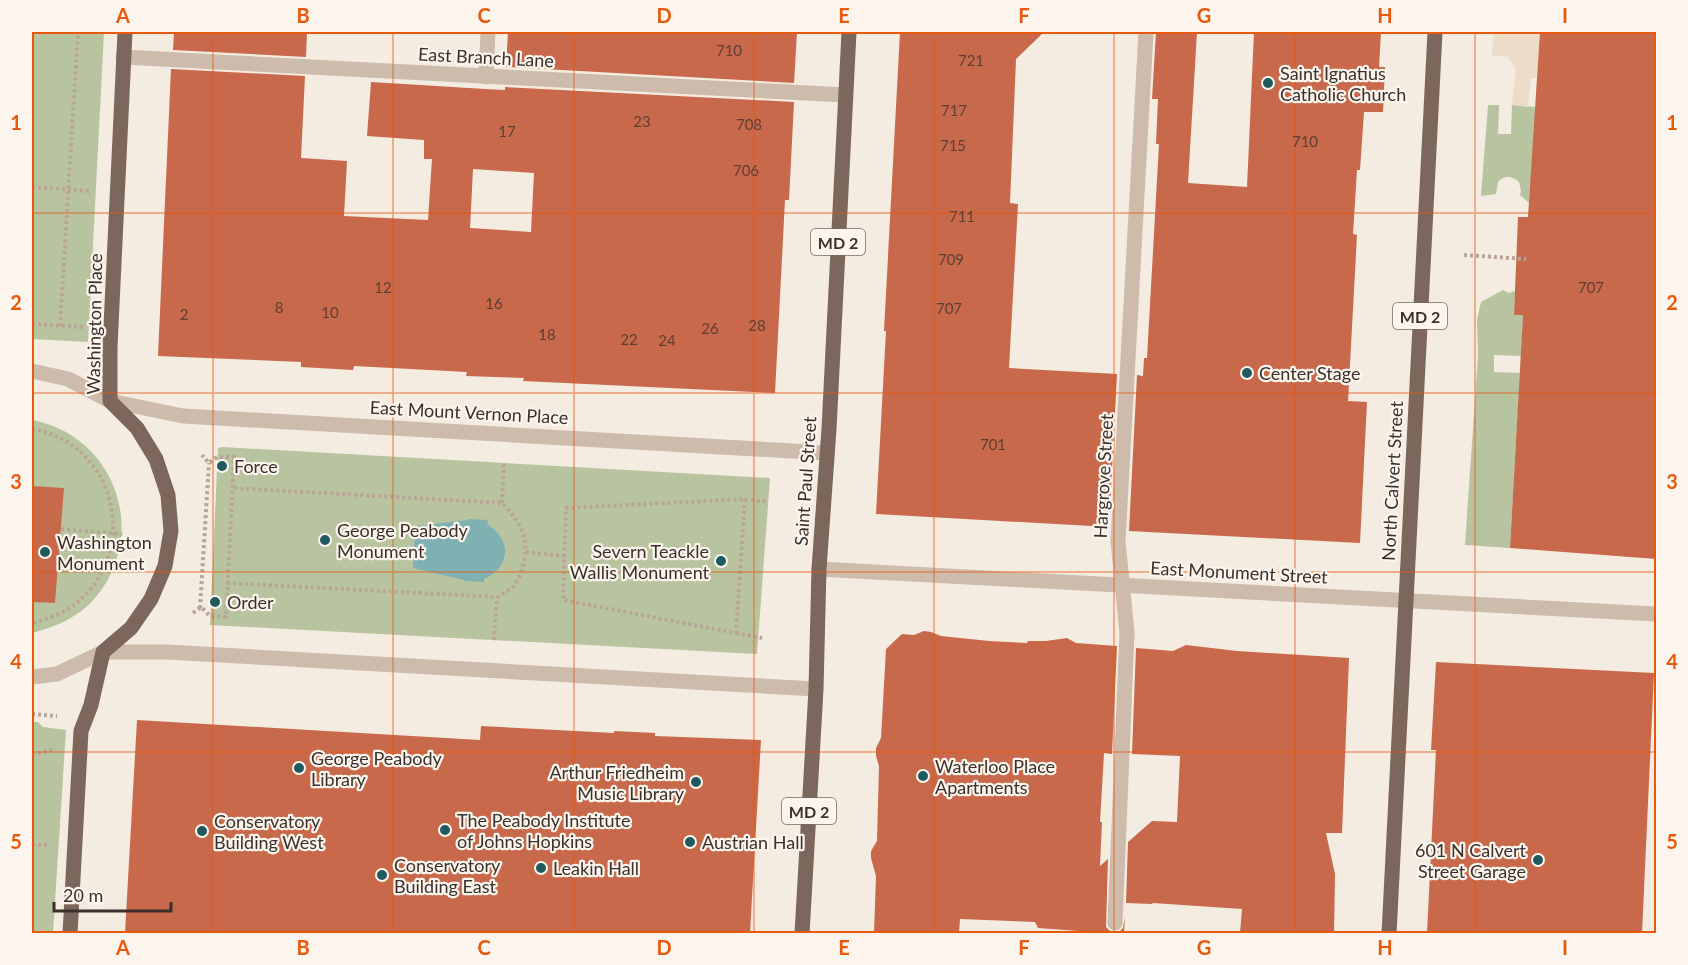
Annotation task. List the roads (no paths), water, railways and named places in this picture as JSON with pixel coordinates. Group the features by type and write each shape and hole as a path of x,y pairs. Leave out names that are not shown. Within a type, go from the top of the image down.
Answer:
{"main road":[{"name":"Washington Place","path":"103,652 131,628 151,599 165,566 171,531 168,495 156,459 136,428 110,401 110,347 124,32"},
{"name":"Saint Paul Street","path":"802,933 816,689 819,569 849,32"},
{"name":"North Calvert Street","path":"1389,933 1435,32"},
{"path":"70,933 81,731 91,705 103,652"}],"street":[{"path":"486,77 488,32"},
{"name":"Hargrove Street","path":"1115,923 1127,633 1118,541 1146,32"},
{"name":"East Branch Lane","path":"123,57 846,95"},
{"name":"East Mount Vernon Place","path":"32,371 68,379 110,401 183,416 827,453"},
{"name":"East Monument Street","path":"819,569 1656,614"},
{"path":"32,677 57,674 103,652 191,654 816,689"}],"water":[{"path":"468,519 488,520 487,524 501,537 505,553 493,574 484,579 484,582 465,581 413,568 415,526"}],"place":[{"name":"Saint Ignatius Catholic Church","path":"1268,83"},
{"name":"Center Stage","path":"1247,373"},
{"name":"Force","path":"222,466"},
{"name":"George Peabody Monument","path":"325,540"},
{"name":"Washington Monument","path":"45,552"},
{"name":"Severn Teackle Wallis Monument","path":"721,561"},
{"name":"Order","path":"215,602"},
{"name":"George Peabody Library","path":"299,768"},
{"name":"Waterloo Place Apartments","path":"923,776"},
{"name":"Arthur Friedheim Music Library","path":"696,782"},
{"name":"The Peabody Institute of Johns Hopkins","path":"445,830"},
{"name":"Conservatory Building West","path":"202,831"},
{"name":"Austrian Hall","path":"690,842"},
{"name":"601 N Calvert Street Garage","path":"1538,860"},
{"name":"Leakin Hall","path":"541,868"},
{"name":"Conservatory Building East","path":"382,875"}]}
